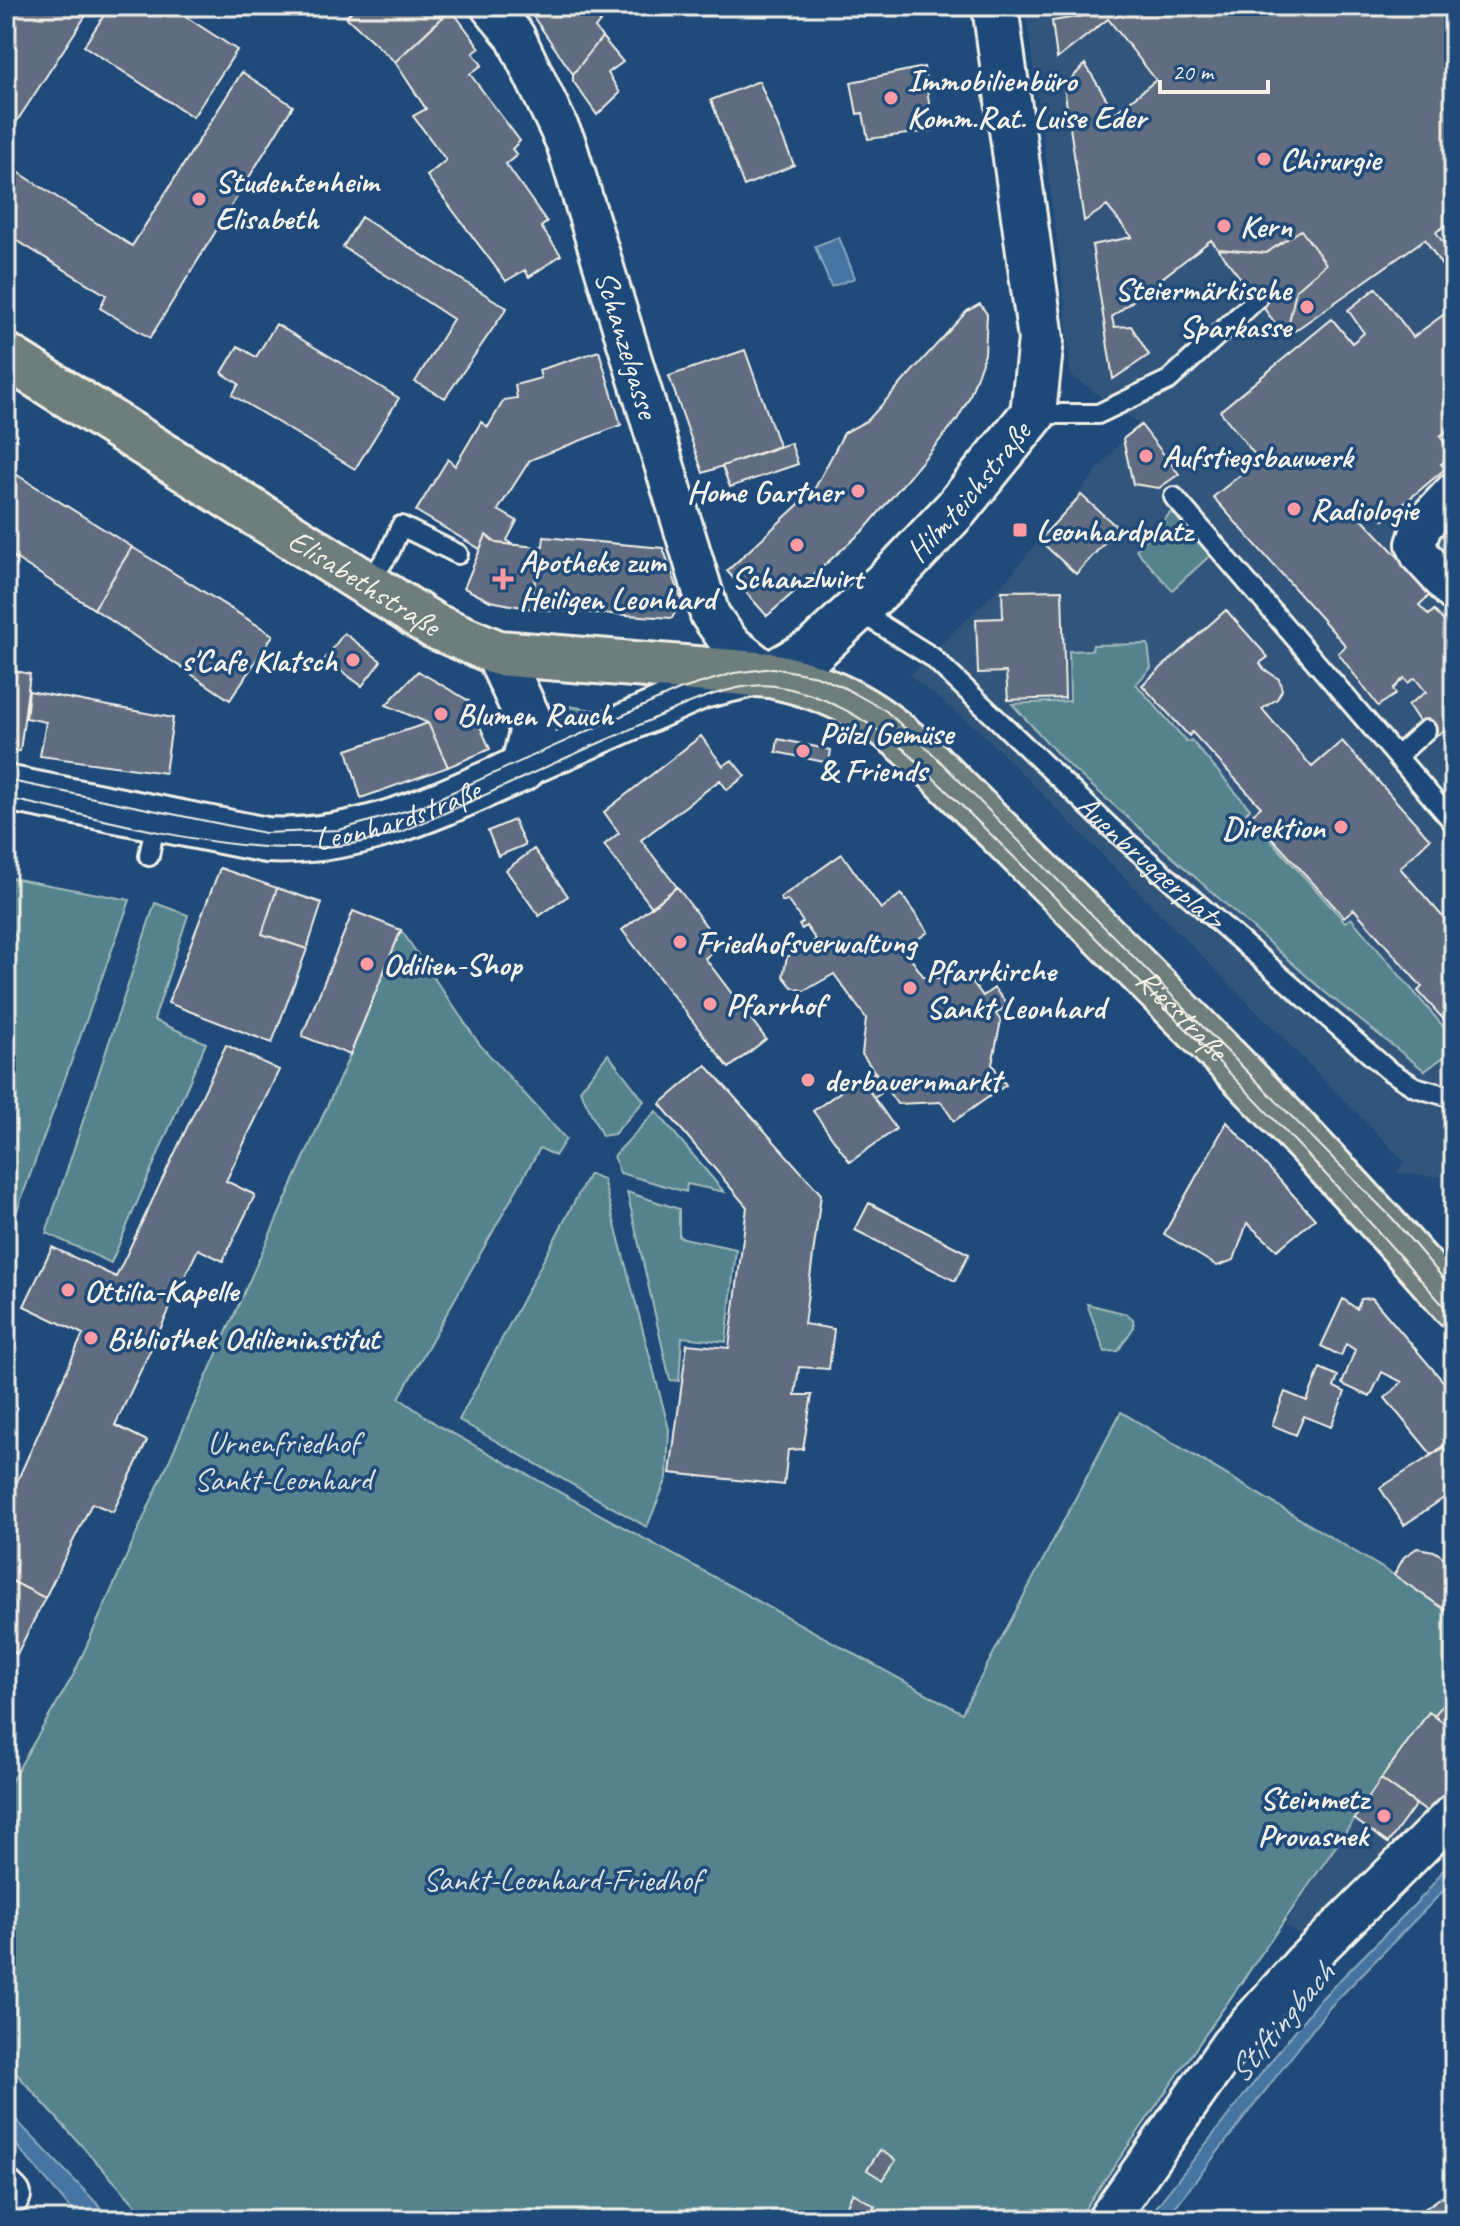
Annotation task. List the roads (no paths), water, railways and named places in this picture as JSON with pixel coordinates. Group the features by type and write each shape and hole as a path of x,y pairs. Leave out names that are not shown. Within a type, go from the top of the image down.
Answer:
{"main road":[{"name":"Hilmteichstraße","path":"770,675 814,650 857,610 956,509 1033,414 1041,339 995,6"},
{"name":"Elisabethstraße","path":"6,356 434,626 498,653 770,675"},
{"path":"498,653 533,729 523,768"},
{"name":"Riesstraße","path":"770,675 806,682 843,697 880,717 904,738 1245,1079 1387,1227 1454,1305"},
{"name":"Leonhardstraße","path":"6,788 153,838 232,836 299,842 362,833 454,799 523,768"}],"street":[{"name":"Schanzelgasse","path":"490,6 515,36 566,143 710,615 730,643 770,675"},
{"path":"1454,492 1422,526 1416,544 1421,556 1454,592"},
{"name":"Leonhardstraße","path":"523,768 702,689 770,675"},
{"path":"1107,2220 1230,2045 1304,1962 1454,1813"}],"lane":[{"path":"1033,414 1098,414 1169,380 1257,299"},
{"path":"1174,497 1454,823"},
{"path":"367,585 389,553 401,526 458,554"},
{"name":"Auenbruggerplatz","path":"857,610 932,657 1110,827 1388,1070 1415,1087 1454,1098"},
{"path":"1397,756 1426,730"}],"tram line":[{"path":"6,780 265,833 339,830 419,807 679,690 734,673 773,668 817,676 886,711 930,751 1393,1219 1454,1291"},
{"path":"6,798 205,840 307,848 356,843 403,831 675,709 716,694 737,688 775,686 828,701 860,718 905,750 1255,1099 1454,1318"}],"place":[{"name":"Immobilienbüro Komm.Rat. Luise Eder","path":"891,98"},
{"name":"Chirurgie","path":"1264,159"},
{"name":"Studentenheim Elisabeth","path":"199,199"},
{"name":"Kern","path":"1224,226"},
{"name":"Steiermärkische Sparkasse","path":"1307,307"},
{"name":"Aufstiegsbauwerk","path":"1146,456"},
{"name":"Home Gartner","path":"858,491"},
{"name":"Radiologie","path":"1294,509"},
{"name":"Leonhardplatz","path":"1020,530"},
{"name":"Schanzlwirt","path":"797,545"},
{"name":"Apotheke zum Heiligen Leonhard","path":"503,579"},
{"name":"s'Cafe Klatsch","path":"353,660"},
{"name":"Blumen Rauch","path":"441,714"},
{"name":"Pölzl Gemüse & Friends","path":"803,751"},
{"name":"Direktion","path":"1341,827"},
{"name":"Friedhofsverwaltung","path":"680,942"},
{"name":"Odilien-Shop","path":"367,964"},
{"name":"Pfarrkirche Sankt Leonhard","path":"910,988"},
{"name":"Pfarrhof","path":"710,1004"},
{"name":"derbauernmarkt","path":"808,1080"},
{"name":"Ottilia-Kapelle","path":"68,1290"},
{"name":"Bibliothek Odilieninstitut","path":"91,1338"},
{"name":"Steinmetz Provasnek","path":"1384,1816"}],"park label":[{"name":"Urnenfriedhof Sankt-Leonhard","path":"283,1460"},
{"name":"Sankt-Leonhard-Friedhof","path":"562,1879"}],"water label":[{"name":"Stiftingbach","path":"1280,2022"}]}
